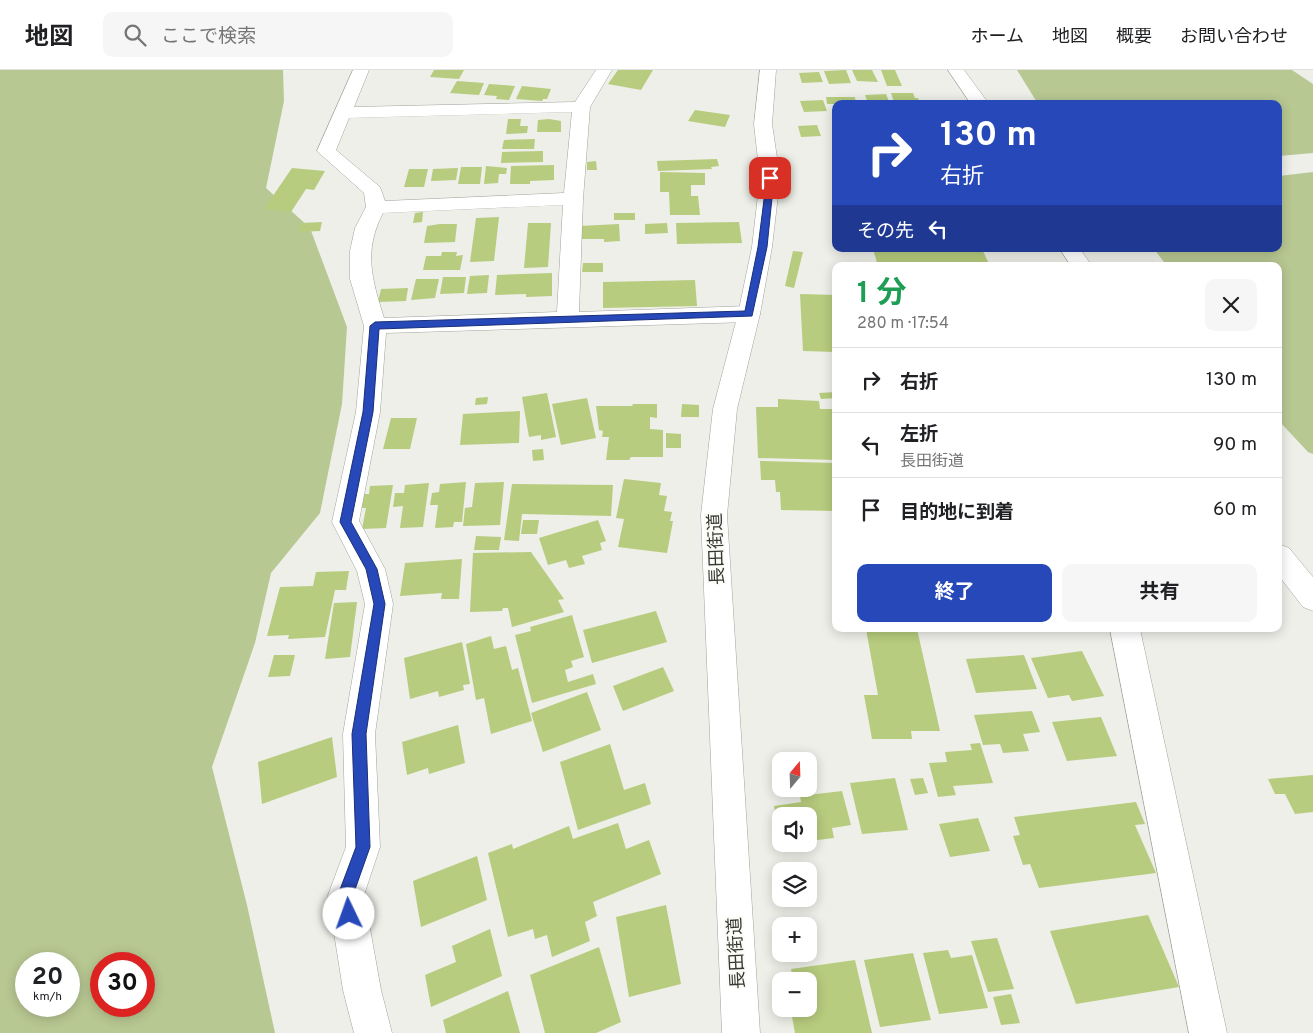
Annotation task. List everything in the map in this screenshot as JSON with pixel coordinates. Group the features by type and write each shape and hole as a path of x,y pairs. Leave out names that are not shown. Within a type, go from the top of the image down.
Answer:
{"street":[{"path":"361,70 326,151 373,191 376,207 364,228 360,251 361,279 375,326 368,412 345,522 371,569 380,604 359,734 363,847 346,895 362,990 373,1033"},
{"path":"568,319 573,199 581,107 604,70"},
{"name":"長田街道","path":"741,1033 714,515 725,409 749,314 762,247 770,178 763,124 768,70"},
{"path":"956,70 977,100"},
{"path":"343,112 581,107"},
{"path":"376,207 573,199"},
{"path":"375,326 749,314"},
{"path":"1282,560 1313,598"},
{"path":"1126,632 1208,1033"}],"green space":[{"path":"0,70 283,70 284,101 266,188 310,228 347,327 342,404 320,513 271,573 255,643 212,767 247,905 275,1033 0,1033"},
{"path":"1017,70 1292,70 1313,84 1313,153 1282,156 1282,100 1036,100"},
{"path":"1313,172 1313,454 1308,452 1282,424 1282,262 1164,262 1156,252 1282,252 1282,176"}],"building":[{"path":"434,70 464,70 459,79 430,77"},
{"path":"618,70 653,70 641,90 608,84"},
{"path":"846,70 851,83 829,84 824,71"},
{"path":"852,70 872,70 878,82 857,81"},
{"path":"881,70 895,70 902,86 887,86"},
{"path":"819,72 823,82 802,83 799,73"},
{"path":"457,81 484,83 479,95 450,93"},
{"path":"489,84 515,86 509,100 496,99 497,96 484,95"},
{"path":"522,86 551,89 547,99 542,101 516,99"},
{"path":"891,93 913,93 915,98 919,100 893,100"},
{"path":"886,94 888,100 867,100 865,95"},
{"path":"826,97 855,97 855,100 832,100 832,104 827,104"},
{"path":"823,100 827,111 804,112 800,101"},
{"path":"695,110 730,115 725,127 688,121"},
{"path":"508,119 521,119 520,126 528,126 527,133 506,134"},
{"path":"538,120 561,121 561,132 537,132"},
{"path":"817,125 821,136 801,137 798,126"},
{"path":"535,139 534,149 502,149 504,140"},
{"path":"543,151 543,162 501,163 502,152"},
{"path":"717,159 719,166 711,167 712,169 658,171 657,161"},
{"path":"596,161 597,170 587,170 587,162"},
{"path":"554,165 554,180 530,181 530,184 510,184 511,166"},
{"path":"486,166 507,168 506,174 499,174 498,183 484,184"},
{"path":"461,167 482,167 480,184 458,184"},
{"path":"292,168 325,171 314,190 306,189 291,212 264,209"},
{"path":"458,168 456,180 431,181 433,169"},
{"path":"409,169 428,169 424,187 404,187"},
{"path":"660,172 705,173 705,185 691,185 691,196 698,196 700,215 670,215 669,192 660,192"},
{"path":"423,212 422,222 413,223 415,213"},
{"path":"614,213 635,213 635,220 614,220"},
{"path":"499,217 494,261 470,262 476,218"},
{"path":"322,222 320,231 298,232 301,223"},
{"path":"739,222 742,243 677,244 676,223"},
{"path":"528,223 551,223 548,267 524,268"},
{"path":"667,223 668,233 645,234 645,224"},
{"path":"457,224 455,242 424,243 427,226"},
{"path":"619,224 620,241 604,242 604,239 580,239 580,226"},
{"path":"793,251 803,252 794,288 785,286"},
{"path":"442,252 457,252 456,256 463,255 460,270 423,270 426,256 441,256"},
{"path":"874,252 983,252 988,262 877,262"},
{"path":"583,263 603,263 603,272 582,272"},
{"path":"552,273 552,296 526,297 526,294 495,295 497,275"},
{"path":"489,275 487,293 467,294 470,276"},
{"path":"443,277 466,277 464,293 440,294"},
{"path":"416,279 439,279 435,298 411,300"},
{"path":"695,280 697,306 603,308 603,282"},
{"path":"408,288 406,301 378,302 381,289"},
{"path":"800,294 832,295 832,352 803,351"},
{"path":"832,392 832,398 821,399 819,393"},
{"path":"547,393 556,437 541,440 541,435 529,437 522,397"},
{"path":"488,397 487,404 475,405 476,398"},
{"path":"587,398 596,438 561,445 552,404"},
{"path":"778,399 819,401 820,409 832,409 832,460 758,458 756,407 778,407"},
{"path":"633,404 657,404 657,418 650,417 650,429 663,430 663,457 631,457 629,460 606,460 609,437 602,437 603,431 599,430 596,406 632,406"},
{"path":"682,404 699,405 699,417 681,417"},
{"path":"520,411 519,443 460,445 463,414"},
{"path":"391,418 417,418 410,449 383,449"},
{"path":"666,433 681,434 681,448 666,448"},
{"path":"543,449 544,460 533,461 532,450"},
{"path":"760,461 832,463 832,511 781,510 780,492 776,492 775,480 761,480"},
{"path":"624,479 661,483 659,495 667,496 664,511 672,512 670,521 673,521 667,553 618,547 624,519 616,518"},
{"path":"466,482 462,522 454,522 453,527 435,528 438,505 430,505 432,493 439,492 440,484"},
{"path":"504,482 500,525 463,526 465,508 472,507 475,483"},
{"path":"429,483 423,527 400,528 403,506 393,507 395,493 404,493 405,485"},
{"path":"512,484 613,485 611,516 522,514 519,541 504,540"},
{"path":"393,485 386,528 362,529 366,508 361,508 364,494 369,494 370,486"},
{"path":"523,520 539,520 537,534 521,534"},
{"path":"598,520 606,541 600,543 602,550 582,556 585,564 569,568 566,560 548,565 539,538"},
{"path":"476,536 501,537 499,550 474,550"},
{"path":"531,552 564,599 558,600 564,612 512,627 508,608 503,608 502,611 470,612 473,553"},
{"path":"462,559 459,599 441,599 442,593 400,596 405,563"},
{"path":"349,571 346,590 335,590 325,637 288,639 289,635 267,636 280,587 313,586 316,572"},
{"path":"357,602 350,657 325,659 334,603"},
{"path":"656,611 667,642 592,663 583,630"},
{"path":"572,615 584,657 571,661 573,667 565,670 568,682 593,674 596,684 532,703 515,635 531,631 530,627"},
{"path":"867,632 918,632 940,731 911,731 912,739 872,739 864,695 878,695"},
{"path":"491,636 494,649 506,646 512,670 518,668 532,721 491,734 484,698 476,700 466,644"},
{"path":"462,642 470,684 463,685 464,690 439,697 438,691 410,699 404,658"},
{"path":"1082,651 1104,696 1072,701 1069,695 1048,698 1031,658"},
{"path":"274,655 295,655 290,676 268,677"},
{"path":"1024,655 1037,689 976,693 966,659"},
{"path":"663,667 674,691 623,711 613,686"},
{"path":"587,692 601,730 543,752 531,713"},
{"path":"1032,711 1040,732 1023,734 1029,751 1003,753 1000,744 983,745 974,715"},
{"path":"1101,717 1117,756 1067,761 1052,722"},
{"path":"458,725 465,763 429,774 428,768 407,775 402,742"},
{"path":"332,737 337,777 262,804 258,762"},
{"path":"980,743 993,783 953,786 956,795 938,797 929,763 947,762 945,752 972,750 970,744"},
{"path":"610,744 624,790 645,783 651,804 578,830 560,762"},
{"path":"1313,775 1313,812 1295,814 1285,794 1275,794 1268,779"},
{"path":"895,778 908,830 862,834 850,783"},
{"path":"923,778 928,793 915,795 910,779"},
{"path":"842,791 851,825 832,828 834,838 817,840 817,807 774,807 801,802 800,798 818,798 818,794"},
{"path":"1136,802 1145,824 1135,825 1156,873 1039,888 1030,864 1023,865 1013,836 1020,835 1014,817"},
{"path":"978,818 990,851 950,857 939,824"},
{"path":"618,823 626,849 649,840 661,874 593,902 597,916 585,922 590,941 552,957 547,935 535,939 533,929 508,937 488,853 512,844 513,849 569,826 573,839"},
{"path":"477,856 487,900 421,927 413,881"},
{"path":"666,905 681,984 629,997 616,917"},
{"path":"1148,915 1179,987 1076,1004 1050,931"},
{"path":"490,929 502,976 431,1007 425,975 456,962 452,946"},
{"path":"997,938 1014,989 988,992 971,941"},
{"path":"599,947 621,1022 596,1033 545,1033 530,975"},
{"path":"948,950 951,958 972,955 988,1008 939,1014 923,953"},
{"path":"913,953 931,1020 880,1027 864,960"},
{"path":"855,960 872,1033 795,1033 792,1017 817,1017 817,972 792,972 791,969"},
{"path":"508,991 520,1033 446,1033 443,1020"},
{"path":"1011,994 1020,1023 1001,1025 993,997"}],"route":[{"path":"349,914 346,895 363,847 359,734 380,604 371,569 345,522 368,412 375,326 749,314 762,247 770,178"}]}
